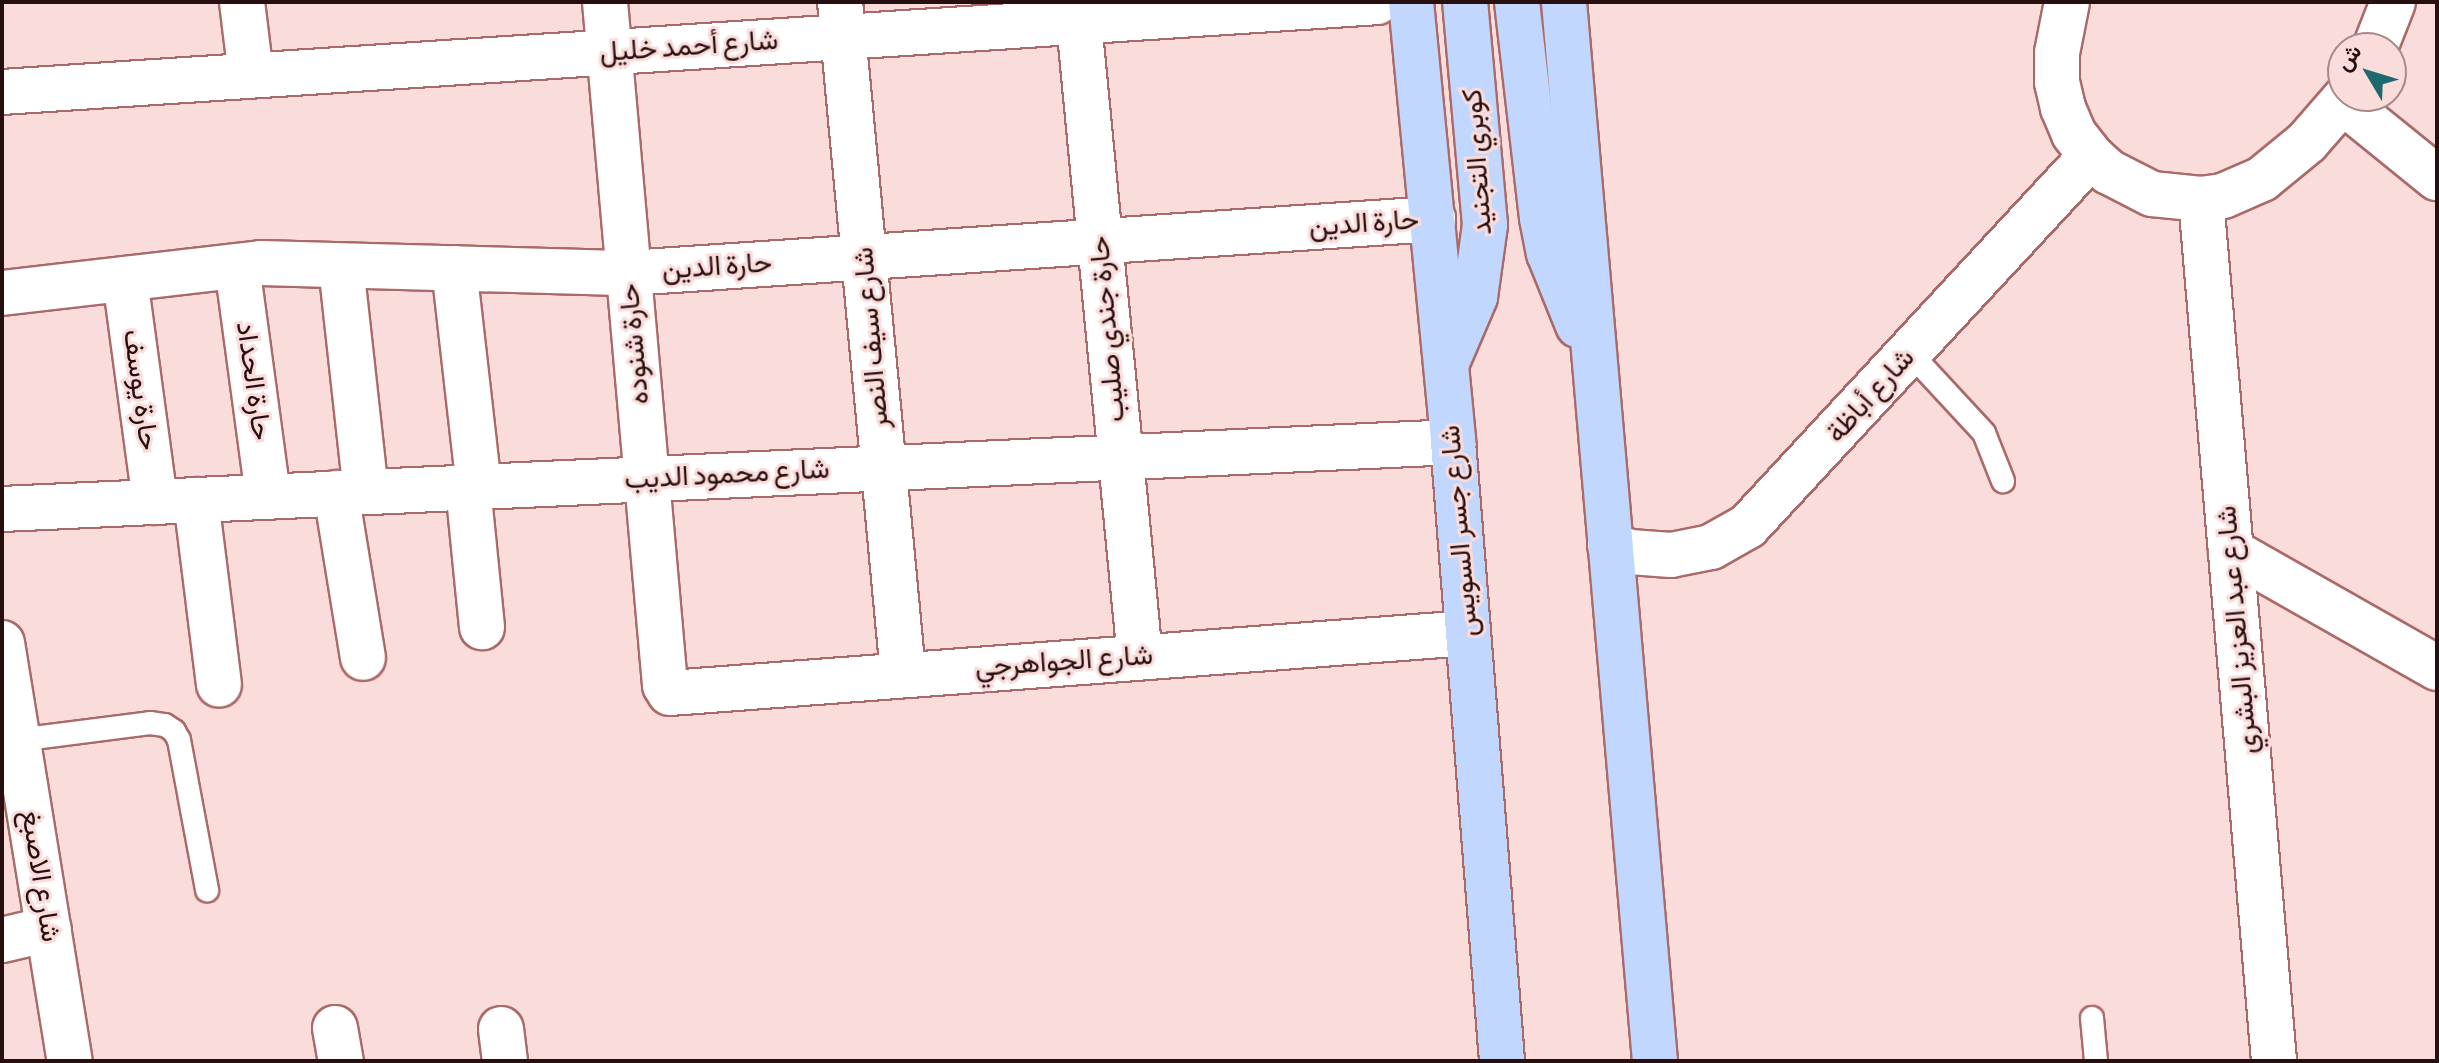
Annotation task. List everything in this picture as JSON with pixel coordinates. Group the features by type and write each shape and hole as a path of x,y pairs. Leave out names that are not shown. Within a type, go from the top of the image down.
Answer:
{"main road":[{"name":"شارع جسر السويس","path":"1411,2 1453,442 1502,1061"},
{"name":"كوبري التجنيد","path":"1446,364 1475,297 1485,225 1465,2"},
{"name":"كوبري التجنيد","path":"1517,2 1537,183 1549,253 1566,298 1593,352"},
{"path":"1564,2 1655,1061"}],"street":[{"path":"242,2 251,75"},
{"name":"حارة شنوده","path":"605,2 665,685"},
{"name":"شارع أحمد خليل","path":"2,92 610,52 842,19 1377,2"},
{"path":"2067,2 2057,53 2057,82 2074,134 2091,156 2120,179 2152,194 2201,199 2233,192 2262,179 2307,142 2334,112"},
{"path":"2381,32 2393,2"},
{"name":"حارة جندي صليب","path":"1078,12 1140,657"},
{"name":"شارع سيف النصر","path":"842,19 903,673"},
{"path":"2360,112 2437,178"},
{"name":"شارع أباظة","path":"1610,545 1650,555 1691,552 1711,547 1748,526 2091,156"},
{"name":"شارع عبد العزيز البشري","path":"2201,199 2274,1061"},
{"name":"حارة الدين","path":"2,293 261,263 629,273 1433,219"},
{"name":"حارة الحداد","path":"237,266 268,496"},
{"path":"341,266 351,493 363,658"},
{"path":"454,268 482,627"},
{"name":"حارة يوسف","path":"125,279 219,685"},
{"name":"شارع محمود الديب","path":"2,509 1453,442"},
{"path":"2231,551 2437,668"},
{"name":"شارع الجواهرجي","path":"665,685 670,693 679,695 903,673 1468,633"},
{"name":"شارع الاصبغ","path":"2,643 70,1061"},
{"path":"2,940 49,929"}],"lane":[{"path":"1910,353 1984,433 2003,481"},
{"path":"18,740 150,723 165,725 174,731 179,740 207,890"},
{"path":"2092,1018 2096,1061"}]}
